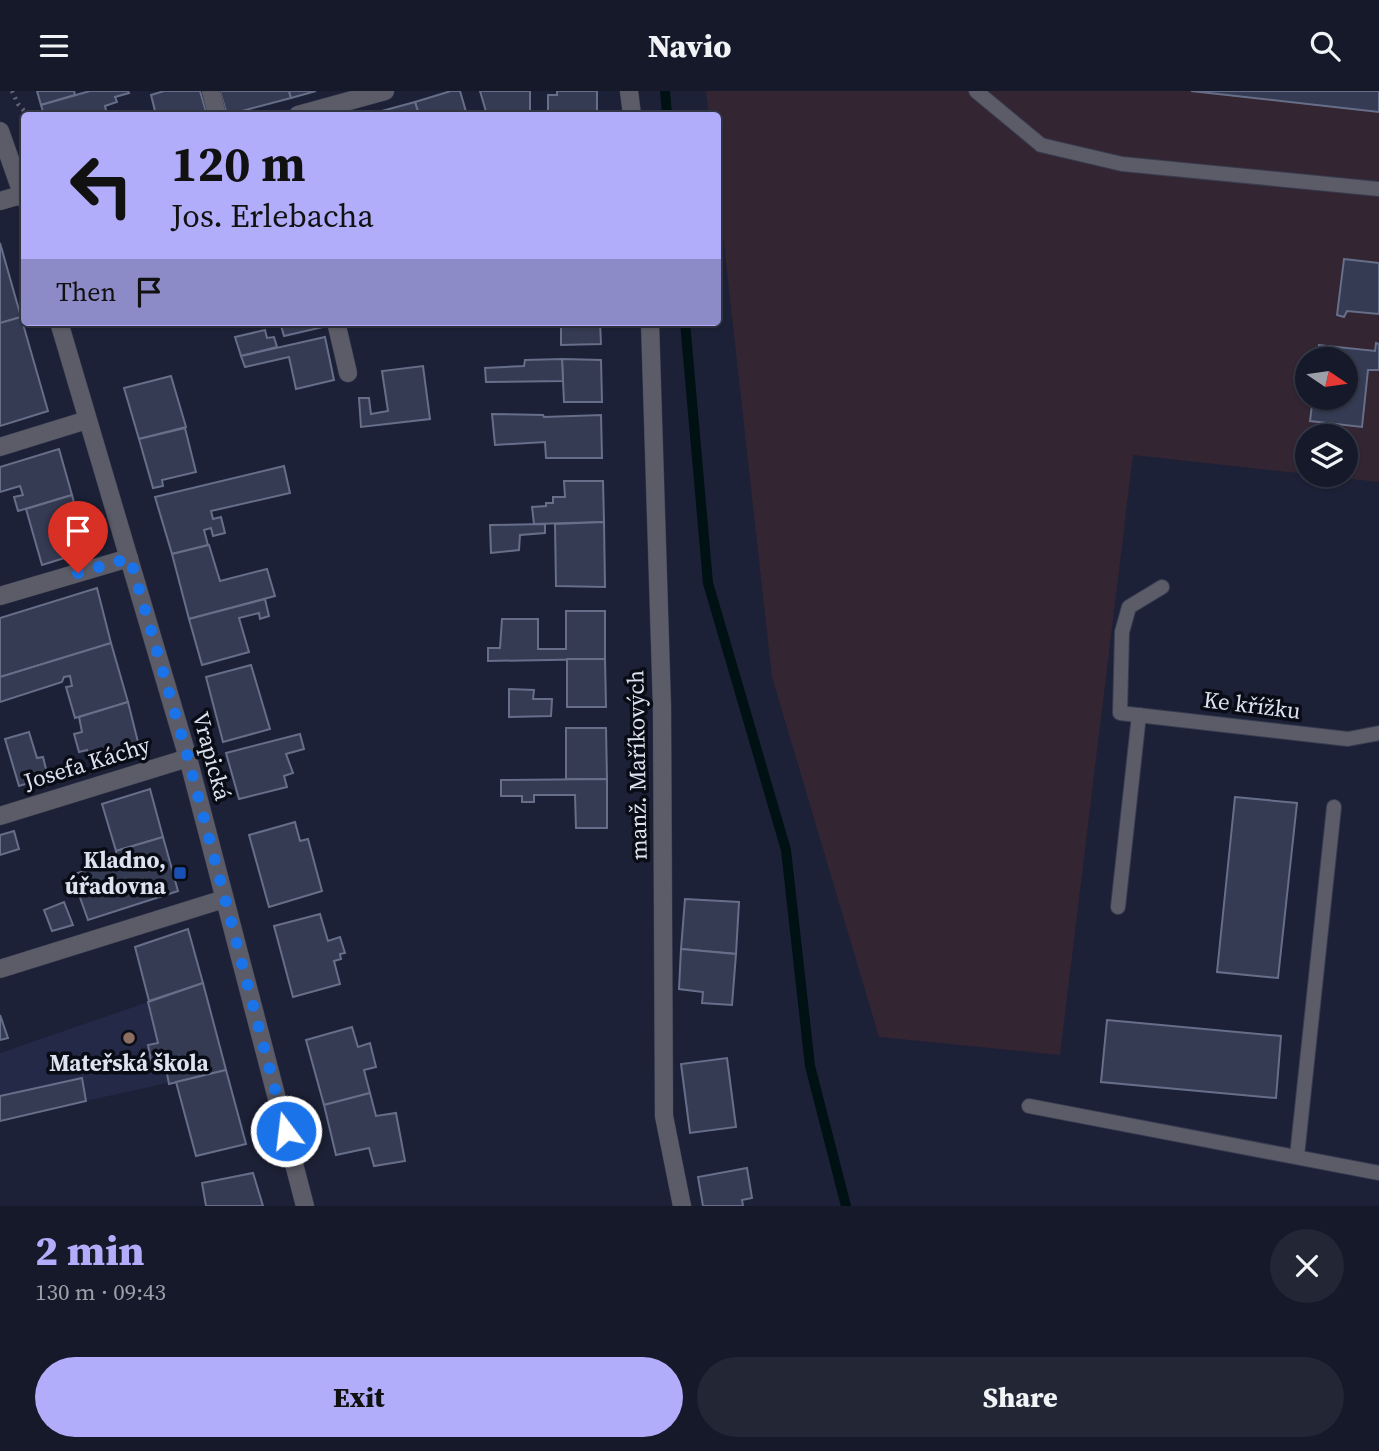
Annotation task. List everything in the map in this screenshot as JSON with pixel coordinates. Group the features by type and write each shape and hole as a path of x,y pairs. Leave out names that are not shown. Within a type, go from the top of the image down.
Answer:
{"street":[{"path":"211,91 216,112"},
{"path":"309,112 385,91"},
{"path":"629,91 632,112"},
{"path":"0,131 21,188"},
{"path":"0,201 21,197"},
{"name":"Vrapická","path":"60,326 188,758 305,1206"},
{"path":"337,326 348,373"},
{"name":"manž. Maříkových","path":"650,326 662,707 664,1116 682,1206"},
{"path":"0,447 87,420"},
{"path":"0,596 130,558"},
{"name":"Josefa Káchy","path":"0,816 188,758"},
{"path":"0,969 224,899"}],"lane":[{"path":"976,91 1041,145 1122,164 1379,189"},
{"name":"Ke křížku","path":"1162,587 1129,607 1122,632 1120,713 1348,739 1373,732 1379,733"},
{"path":"1118,907 1139,715"},
{"path":"1297,1156 1334,807"},
{"path":"1029,1106 1379,1173"}],"path":[{"path":"12,91 25,112"}],"shaded area":[{"path":"706,91 1379,91 1379,482 1358,480 1358,424 1295,424 1295,473 1133,455 1060,1055 879,1037 772,677 721,217 721,112 709,112"},
{"name":"Mateřská škola","path":"203,983 226,1070 0,1120 0,1053"}],"building":[{"path":"37,91 74,91 75,95 41,105"},
{"path":"90,91 129,93 115,97 117,102 105,106 106,112 43,112 41,105"},
{"path":"164,91 200,91 206,112 155,112 151,95"},
{"path":"220,91 289,91 291,98 238,112 226,112"},
{"path":"289,91 316,91 291,98"},
{"path":"451,91 460,91 466,112 418,112 415,102"},
{"path":"480,91 530,91 530,112 486,112"},
{"path":"557,91 597,91 597,112 548,112 548,95 557,95"},
{"path":"1191,91 1379,91 1379,112"},
{"path":"415,102 418,112 378,112"},
{"path":"0,243 21,317 0,323"},
{"path":"1344,259 1379,263 1379,314 1347,311 1344,317 1337,315"},
{"path":"21,317 21,326 24,326 48,411 0,426 0,323"},
{"path":"281,326 323,326 323,327 284,336"},
{"path":"561,326 600,326 601,344 561,345"},
{"path":"265,330 267,338 274,337 277,347 241,356 235,337"},
{"path":"325,337 334,380 296,389 289,357 245,367 241,356"},
{"path":"1376,343 1379,344 1379,370 1368,370 1362,427 1358,424 1310,421 1311,410 1358,410 1358,349 1375,351"},
{"path":"562,359 601,360 602,402 564,402"},
{"path":"562,359 563,381 486,382 485,368 524,366 525,360"},
{"path":"423,366 430,419 361,427 359,398 369,398 371,414 388,411 382,371"},
{"path":"171,376 186,427 139,439 124,388"},
{"path":"492,414 544,417 601,415 602,458 546,458 545,442 495,445"},
{"path":"185,428 196,472 162,480 163,486 153,488 139,439"},
{"path":"59,449 72,495 18,511 14,497 23,495 20,486 0,492 0,467"},
{"path":"284,466 290,493 211,511 213,519 221,517 225,533 213,536 211,528 204,530 208,545 172,554 155,497"},
{"path":"564,481 603,481 604,522 534,524 532,507 553,503 553,497 565,497"},
{"path":"72,495 87,551 42,565 26,509"},
{"path":"604,522 605,587 556,586 555,524"},
{"path":"545,524 545,533 520,535 519,550 491,553 490,525"},
{"path":"209,545 220,581 267,569 275,596 189,619 172,554"},
{"path":"97,588 111,643 0,677 0,618"},
{"path":"265,599 269,616 260,619 259,613 239,618 249,652 202,665 189,619"},
{"path":"566,611 605,611 605,659 488,661 488,648 500,648 502,619 538,619 538,649 566,649"},
{"path":"111,643 128,702 75,718 66,687 72,686 70,676 64,677 62,682 0,702 0,677"},
{"path":"567,659 605,659 606,707 567,707"},
{"path":"251,665 270,729 223,742 206,677"},
{"path":"509,689 534,690 533,699 552,699 551,716 509,717"},
{"path":"128,702 140,750 91,765 87,750 79,752 74,734 82,732 79,717"},
{"path":"566,728 606,728 607,779 566,779"},
{"path":"29,732 37,758 43,757 48,777 19,786 5,739"},
{"path":"300,734 304,749 286,754 293,773 284,776 287,787 239,799 226,753"},
{"path":"607,779 607,828 576,828 575,795 534,795 534,802 522,802 522,796 501,796 501,780"},
{"path":"150,789 163,837 116,851 102,804"},
{"path":"1235,797 1297,803 1278,978 1217,972"},
{"path":"295,822 300,841 308,839 322,891 269,907 249,835"},
{"path":"14,831 19,849 0,855 0,835"},
{"path":"163,837 178,891 88,920 72,875 117,860 116,851"},
{"path":"685,899 739,902 736,954 681,949"},
{"path":"64,902 73,925 52,931 44,910"},
{"path":"320,914 328,941 340,937 345,953 340,954 341,959 334,961 340,984 293,997 274,926"},
{"path":"188,929 203,983 149,1001 135,947"},
{"path":"681,949 736,954 732,1005 702,1003 703,992 679,989"},
{"path":"203,983 226,1070 169,1084 166,1069 153,1071 148,1045 158,1043 148,1002"},
{"path":"0,1015 8,1038 0,1040"},
{"path":"1107,1020 1281,1036 1276,1098 1101,1082"},
{"path":"352,1027 358,1047 370,1043 376,1067 364,1070 370,1093 324,1105 306,1040"},
{"path":"727,1058 736,1127 690,1133 681,1064"},
{"path":"226,1070 246,1144 196,1156 176,1082"},
{"path":"82,1078 86,1101 0,1121 0,1096"},
{"path":"370,1093 376,1116 396,1113 405,1161 374,1166 369,1148 336,1155 324,1105"},
{"path":"747,1168 752,1198 742,1200 743,1206 703,1206 698,1177"},
{"path":"253,1173 263,1206 206,1206 202,1183"}],"waterway":[{"path":"665,91 667,112"},
{"path":"685,326 708,583 786,850 810,1066 846,1206"}],"place":[{"name":"Kladno, úřadovna","path":"180,873"},
{"name":"Mateřská škola","path":"129,1038"}],"route":[{"path":"78,573 130,558 188,758 286,1131"}]}
